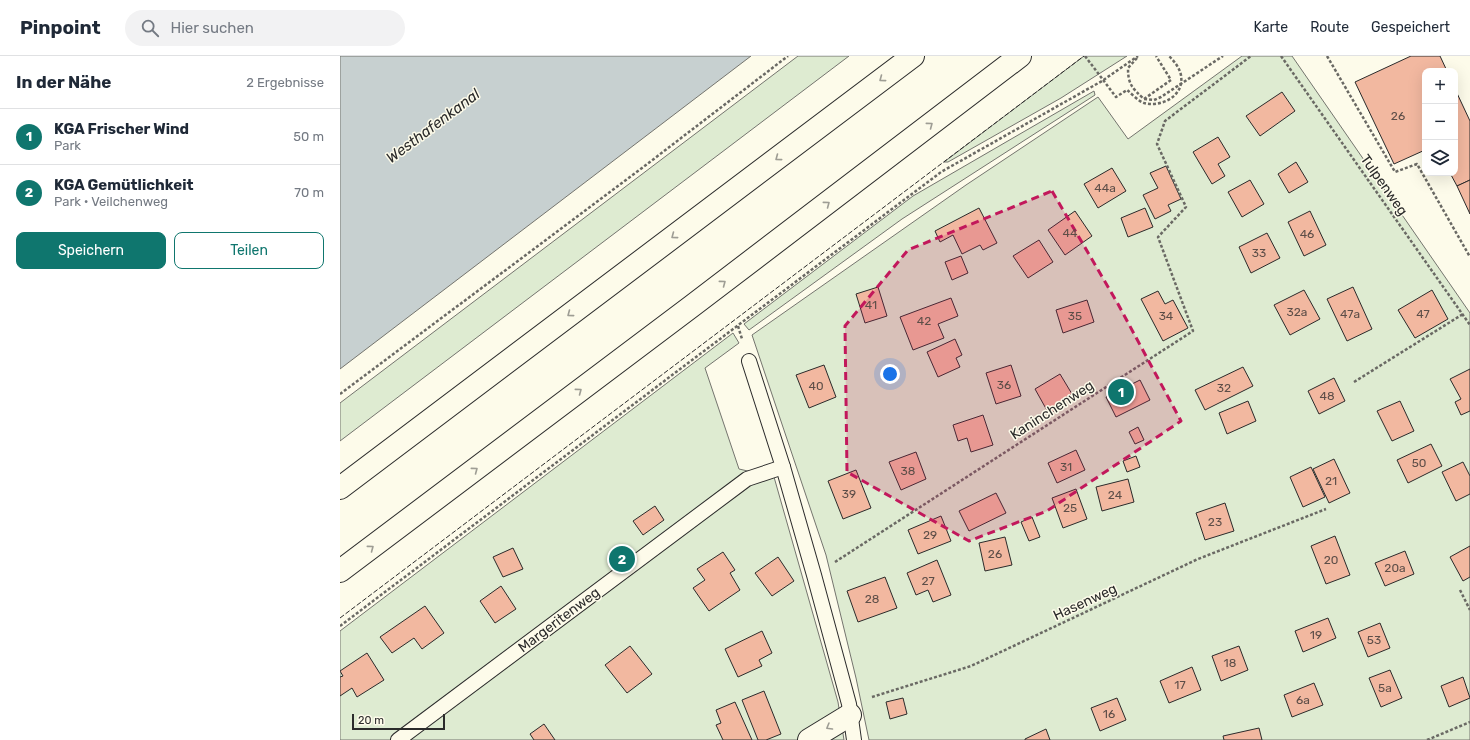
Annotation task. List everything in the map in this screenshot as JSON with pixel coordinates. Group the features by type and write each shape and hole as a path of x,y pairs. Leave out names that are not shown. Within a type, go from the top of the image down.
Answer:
{"main road":[{"path":"340,488 913,56"},
{"path":"340,571 692,306 1020,56"},
{"path":"809,740 849,710"}],"lane":[{"path":"749,361 783,467 814,575 849,710 854,740"},
{"name":"Margeritenweg","path":"398,740 747,479 783,467"}],"path":[{"path":"340,394 642,168 788,56"},
{"path":"1085,56 1116,97 1127,90 1142,103 1154,105 1167,101 1176,94 1181,84 1181,75 1177,64 1169,56"},
{"path":"1138,56 1128,68 1128,80 1134,90 1144,99 1154,100 1161,97 1223,56"},
{"path":"340,626 941,172 1102,81 1138,56"},
{"path":"1144,99 1171,80 1156,56"},
{"name":"Kaninchenweg","path":"814,575 1193,330 1158,237 1186,208 1157,144 1165,121 1251,56"},
{"name":"Tulpenweg","path":"1281,56 1470,325"},
{"path":"1327,56 1396,172 1417,164 1470,257"},
{"path":"1354,382 1463,314"},
{"name":"Hasenweg","path":"849,710 971,666 1198,560 1326,509"},
{"path":"1460,590 1470,610"},
{"path":"1427,740 1470,722"}],"highlighted area":[{"path":"1052,191 1118,304 1181,421 1047,511 969,541 847,472 845,326 908,250"}],"green space":[{"path":"798,56 849,56 340,441 340,403"},
{"path":"1084,56 1127,56 1061,98 948,162 944,162"},
{"path":"1242,56 1292,56 1470,313 1470,740 869,740 856,678 826,555 752,335 966,185 1098,97 1128,139"},
{"path":"1094,91 1095,95 902,219 749,330 744,324 913,196"},
{"path":"733,333 739,343 705,368 739,469 774,477 838,702 844,740 340,740 340,631"}],"water":[{"name":"Westhafenkanal","path":"340,56 751,56 340,369"}],"building":[{"path":"1411,56 1440,56 1446,68 1422,68 1422,151 1394,164 1355,82"},
{"path":"1282,92 1295,111 1260,136 1246,116"},
{"path":"1458,95 1470,121 1470,180 1457,186 1452,176 1458,176"},
{"path":"1218,137 1230,157 1218,164 1225,176 1212,184 1193,152"},
{"path":"1296,162 1308,182 1289,193 1278,174"},
{"path":"1166,166 1181,199 1168,205 1171,211 1155,219 1143,195 1158,188 1150,173"},
{"path":"1112,168 1126,191 1098,208 1084,184"},
{"path":"1250,180 1264,204 1242,217 1228,192"},
{"path":"1470,180 1470,214 1457,186"},
{"path":"979,208 997,243 983,250 980,245 962,254 953,235 940,242 935,231"},
{"path":"1145,208 1153,227 1128,237 1121,218"},
{"path":"1075,211 1092,236 1065,255 1048,230"},
{"path":"1310,211 1326,245 1304,256 1288,222"},
{"path":"1267,233 1280,258 1251,273 1239,247"},
{"path":"1039,240 1053,262 1028,278 1013,256"},
{"path":"961,256 968,273 952,280 945,262"},
{"path":"878,287 887,316 865,323 856,294"},
{"path":"1353,287 1372,329 1347,341 1327,299"},
{"path":"1304,290 1320,319 1290,335 1274,305"},
{"path":"1432,290 1448,319 1415,338 1398,310"},
{"path":"1158,291 1165,304 1173,300 1188,328 1163,341 1141,299"},
{"path":"951,298 958,316 938,324 944,338 913,350 900,317"},
{"path":"1087,300 1094,322 1063,333 1056,310"},
{"path":"955,339 962,355 956,358 960,367 938,377 927,352"},
{"path":"824,365 836,397 809,408 796,375"},
{"path":"1011,365 1021,396 996,404 986,373"},
{"path":"1243,367 1253,386 1205,410 1195,390"},
{"path":"1470,369 1470,411 1461,415 1455,402 1461,399 1450,379"},
{"path":"1060,374 1072,394 1063,399 1066,404 1049,414 1035,389"},
{"path":"1334,378 1345,401 1319,414 1308,391"},
{"path":"1140,380 1150,400 1116,417 1106,397"},
{"path":"1248,401 1256,421 1227,434 1219,413"},
{"path":"1400,401 1414,431 1392,441 1377,411"},
{"path":"983,415 993,445 971,452 967,438 958,441 953,425"},
{"path":"1138,427 1144,440 1135,444 1129,432"},
{"path":"1431,444 1442,466 1408,483 1397,460"},
{"path":"1076,450 1085,470 1057,483 1048,463"},
{"path":"916,452 926,479 901,490 889,462"},
{"path":"1136,456 1140,467 1127,472 1123,461"},
{"path":"1334,459 1350,493 1329,503 1313,469"},
{"path":"1463,462 1470,476 1470,494 1456,501 1442,472"},
{"path":"1311,467 1325,497 1303,507 1290,477"},
{"path":"856,470 871,508 843,519 828,481"},
{"path":"1128,479 1134,502 1102,511 1096,487"},
{"path":"1076,489 1087,519 1063,528 1052,498"},
{"path":"996,493 1006,513 969,531 959,511"},
{"path":"1225,503 1234,531 1205,540 1196,513"},
{"path":"655,506 664,520 643,535 633,521"},
{"path":"941,516 951,541 918,554 908,530"},
{"path":"1032,517 1040,537 1029,541 1021,522"},
{"path":"1335,536 1350,575 1326,584 1311,546"},
{"path":"1005,537 1012,565 985,571 979,543"},
{"path":"1470,546 1470,577 1463,581 1450,557"},
{"path":"513,548 523,569 503,577 493,557"},
{"path":"1405,551 1414,574 1385,586 1375,563"},
{"path":"723,552 735,570 730,573 740,590 709,611 693,588 705,580 697,569"},
{"path":"778,557 794,581 772,596 755,573"},
{"path":"937,560 951,595 933,602 928,590 916,595 907,573"},
{"path":"885,577 897,608 858,622 847,591"},
{"path":"501,586 516,609 495,623 480,601"},
{"path":"425,606 444,633 422,649 414,638 392,653 380,637"},
{"path":"1328,618 1336,638 1303,652 1295,631"},
{"path":"1380,623 1390,648 1368,657 1358,632"},
{"path":"762,631 772,653 759,660 762,666 738,677 725,649"},
{"path":"630,646 652,674 627,693 605,665"},
{"path":"1239,646 1248,670 1221,681 1212,656"},
{"path":"367,653 384,680 357,697 352,688 340,696 340,677 343,676 340,671"},
{"path":"1192,667 1201,690 1169,703 1160,681"},
{"path":"1390,670 1402,698 1381,707 1369,678"},
{"path":"1463,677 1470,698 1449,707 1441,686"},
{"path":"1314,683 1323,705 1292,717 1284,695"},
{"path":"764,691 781,734 766,740 758,740 742,700"},
{"path":"903,698 907,714 890,719 886,702"},
{"path":"1117,698 1126,720 1100,731 1091,708"},
{"path":"735,702 752,740 723,740 716,725 721,723 716,710"},
{"path":"544,724 555,740 534,740 530,734"},
{"path":"1259,728 1262,740 1224,740 1223,736"},
{"path":"1046,729 1050,740 1025,740 1025,739"}],"fence":[{"path":"340,618 1084,56"}],"place":[{"name":"KGA Frischer Wind","path":"1121,392"},
{"name":"KGA Gemütlichkeit","path":"622,559"}]}
